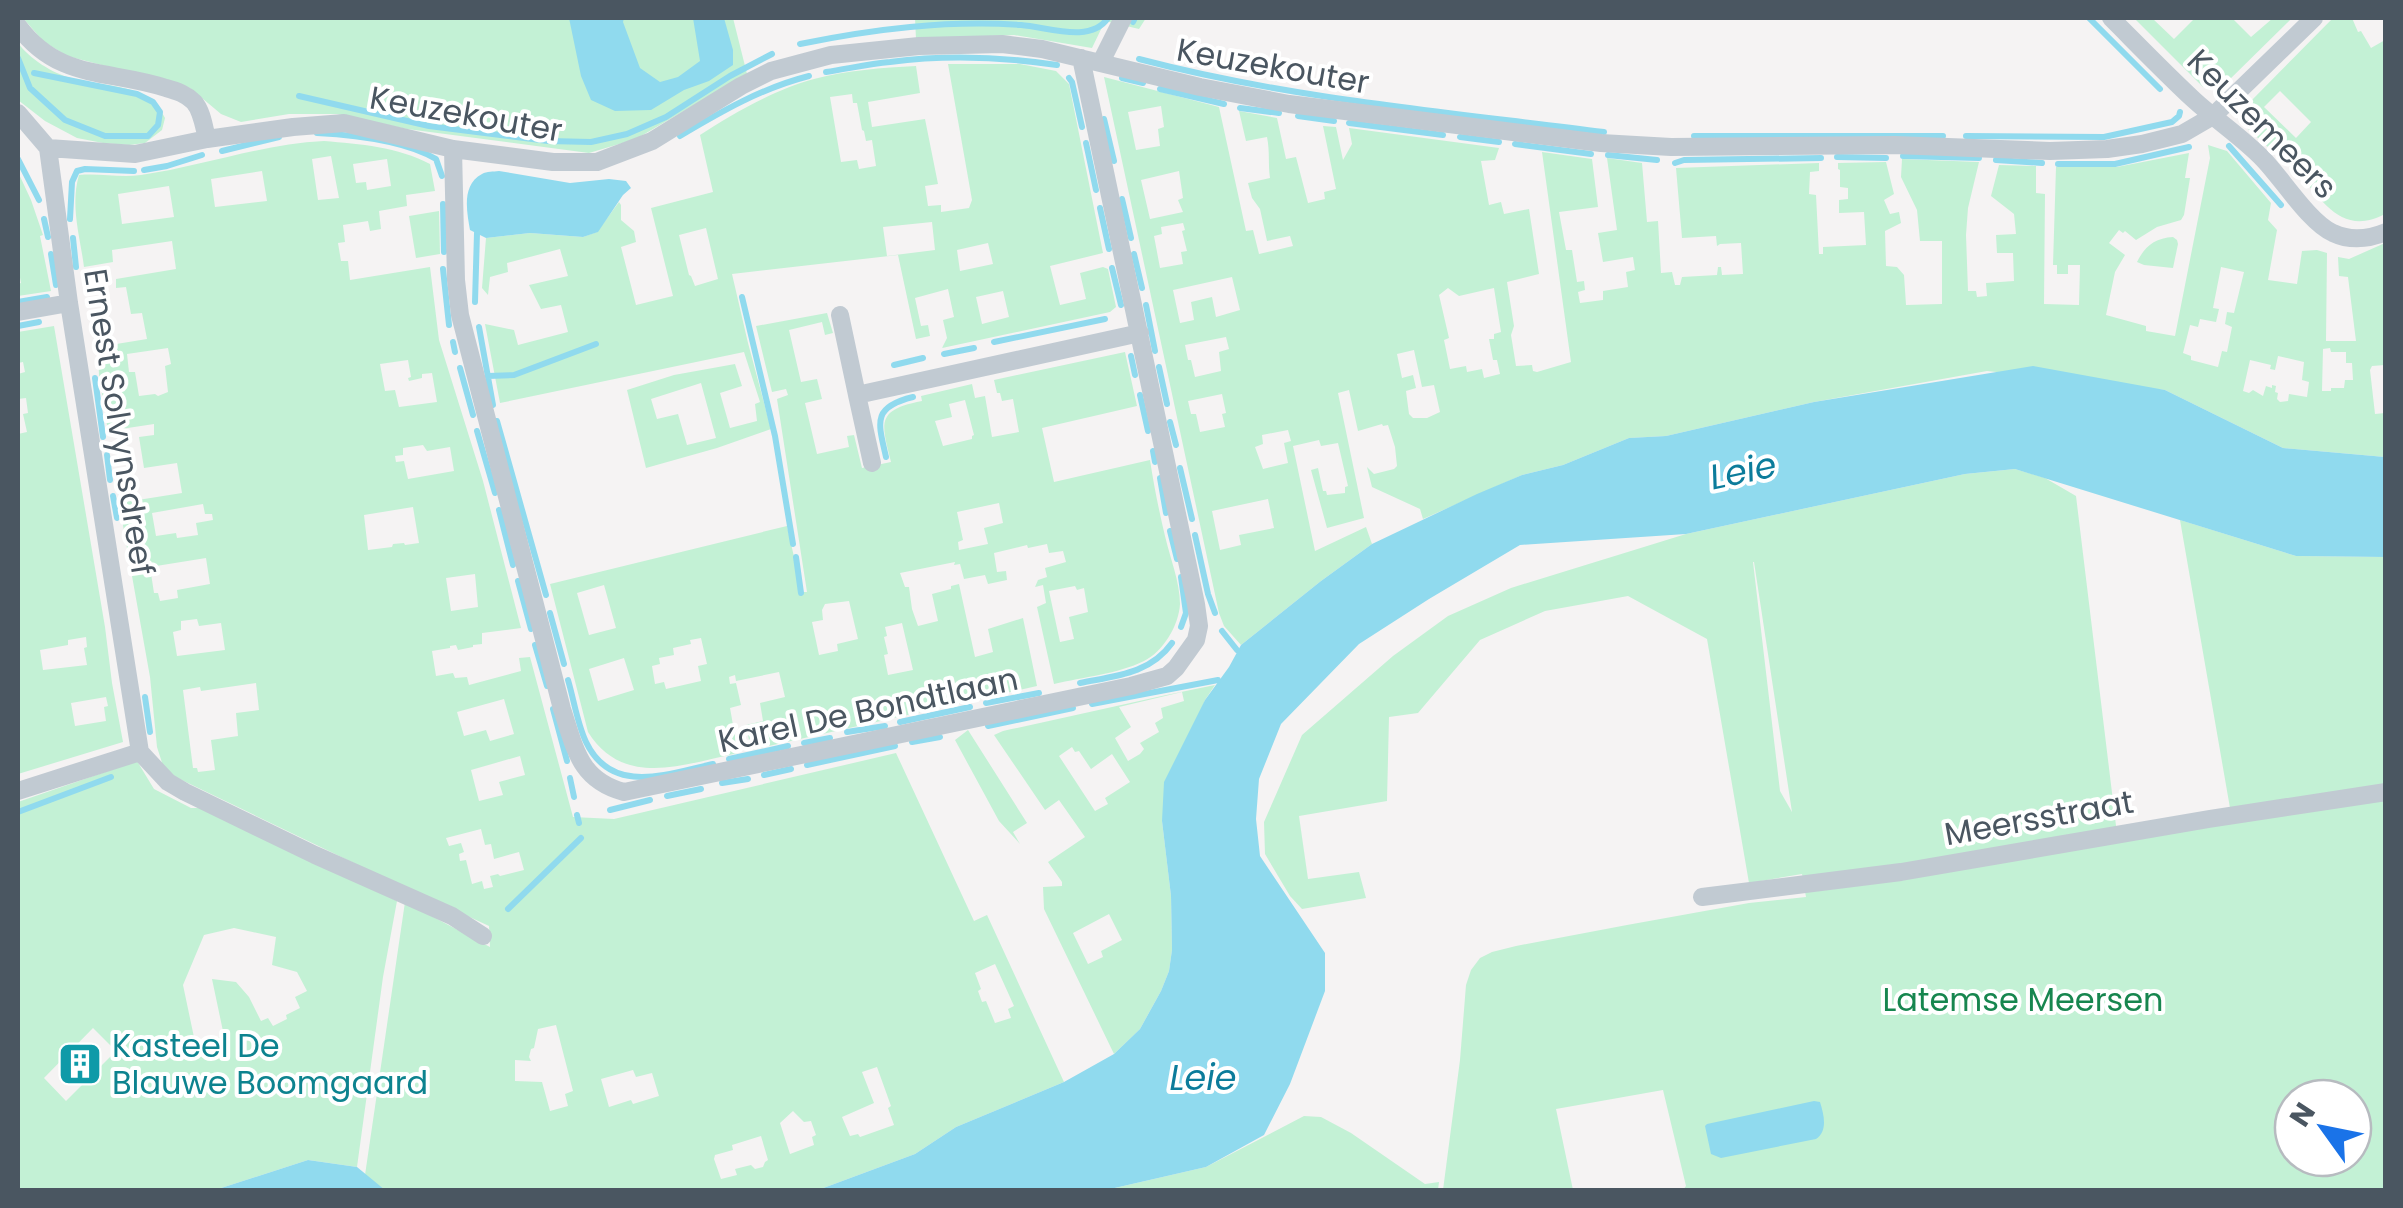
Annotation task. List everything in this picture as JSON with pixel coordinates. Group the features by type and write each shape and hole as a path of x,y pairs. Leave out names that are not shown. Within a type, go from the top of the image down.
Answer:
{"street":[{"path":"1101,62 1123,18"},
{"name":"Keuzemeers","path":"2111,18 2265,161 2319,224 2348,238 2386,232"},
{"name":"Keuzekouter","path":"48,148 135,154 207,139 344,123 453,149 553,162 597,162 652,140 771,72 832,55 918,46 1002,44 1289,104 1596,142 1671,147 2108,149 2182,134 2213,116 2314,18"},
{"path":"18,26 31,44 55,61 185,94 198,106 207,139"},
{"name":"Karel De Bondtlaan","path":"453,149 460,315 562,709 586,772 608,788 624,792 1131,686 1168,676 1196,640 1199,626 1192,578 1081,58"},
{"path":"18,113 48,148"},
{"name":"Ernest Solvynsdreef","path":"48,148 140,752"},
{"path":"18,312 69,303"},
{"path":"840,315 872,463"},
{"path":"857,395 1140,333"},
{"path":"18,790 140,752 168,782 196,798 452,916 484,936"},
{"name":"Meersstraat","path":"1702,897 1901,872 2386,792"}],"green space":[{"path":"23,18 733,18 747,74 636,139 589,153 407,129 337,114 289,114 241,122 221,114 190,88 67,56 43,41"},
{"path":"915,18 1146,18 1139,29 1105,21 1092,48 1014,35 916,39"},
{"path":"2134,18 2152,18 2174,39 2195,18 2232,18 2251,37 2273,18 2292,18 2223,86 2203,87"},
{"path":"2333,18 2352,18 2371,48 2385,40 2385,214 2357,221 2346,219 2326,205 2299,174 2308,165 2302,157 2291,168 2247,128 2250,102","holes":["2280,91 2311,122 2296,138 2264,107"]},
{"path":"18,43 56,73 124,88 148,98 165,118 162,130 145,143 103,143 77,138 45,121 18,100"},
{"path":"948,64 1020,64 1056,71 1069,84 1103,253 1050,266 1060,305 1086,299 1080,273 1108,269 1116,307 1110,312 942,348 947,338 943,320 954,317 948,289 915,298 921,326 928,325 930,336 916,339 898,255 732,274 771,429 646,468 627,390 674,375 735,364 742,386 720,393 730,428 757,421 755,404 760,402 744,352 500,403 485,324 514,330 518,345 568,332 561,305 541,309 529,285 568,276 560,249 507,263 508,272 490,277 488,295 482,288 486,238 530,233 583,237 597,232 619,202 621,220 634,231 636,242 621,247 636,305 673,296 651,208 713,192 700,135 785,89 839,73 916,66 920,93 868,102 872,127 925,119 938,184 925,186 928,206 941,205 941,212 969,208 972,200","holes":["852,94 866,141 872,140 876,166 859,169 857,160 841,162 830,97","932,222 935,250 887,256 883,227","706,228 718,279 695,286 679,235","988,243 993,264 960,271 957,250","1003,291 1009,317 982,324 976,297","701,383 716,438 687,445 678,414 657,419 651,399"]},
{"path":"1104,77 1219,107 1246,231 1253,230 1259,254 1293,246 1290,236 1267,241 1260,209 1248,183 1270,178 1267,137 1246,141 1239,111 1277,118 1286,159 1296,157 1308,203 1325,199 1324,192 1336,189 1323,126 1336,127 1343,160 1352,144 1349,128 1499,148 1495,160 1481,161 1489,205 1501,202 1504,214 1529,209 1539,274 1507,282 1516,366 1532,365 1537,372 1571,362 1542,152 1592,159 1598,207 1559,212 1566,250 1572,250 1577,282 1584,281 1585,290 1578,292 1580,303 1603,300 1603,291 1628,287 1626,272 1635,270 1633,257 1603,262 1598,233 1617,230 1607,158 1642,163 1647,222 1658,221 1661,273 1672,272 1675,285 1680,285 1682,277 1717,275 1718,267 1722,275 1743,274 1741,243 1717,246 1716,236 1682,238 1676,168 1819,163 1819,171 1810,172 1809,194 1816,195 1819,254 1823,254 1823,247 1866,245 1864,212 1839,213 1839,200 1848,199 1848,188 1840,187 1838,163 1886,162 1894,194 1884,200 1890,214 1899,212 1901,223 1885,231 1886,266 1897,267 1904,275 1906,305 1942,304 1942,241 1920,241 1917,210 1901,177 1902,159 1979,162 1966,235 1968,291 1976,291 1977,297 1987,296 1986,283 2014,281 2013,253 1997,253 1996,235 2016,234 2014,214 1991,196 1999,165 2036,166 2036,193 2045,194 2044,304 2079,305 2080,265 2068,265 2068,274 2057,274 2057,265 2053,265 2056,167 2117,167 2189,153 2185,178 2190,178 2181,220 2157,227 2136,240 2119,230 2109,243 2125,255 2115,272 2106,315 2146,326 2146,331 2175,336 2210,158 2208,145 2227,151 2271,203 2268,220 2277,230 2268,280 2297,284 2302,251 2327,253 2326,341 2356,341 2348,277 2339,276 2338,257 2349,259 2385,243 2385,365 2372,366 2370,370 2375,414 2385,413 2385,457 2283,448 2165,390 1987,371 1814,402 1666,436 1629,438 1563,465 1522,475 1423,519 1420,509 1372,487 1367,467 1374,474 1394,469 1395,447 1388,425 1358,431 1349,390 1338,393 1364,518 1327,528 1311,470 1318,468 1327,495 1345,493 1348,486 1338,443 1321,446 1319,440 1293,446 1315,551 1366,527 1372,544 1241,645 1224,626","holes":["1161,106 1164,127 1158,129 1160,146 1136,150 1128,112","1179,171 1183,198 1178,200 1183,212 1150,219 1141,180","1183,223 1187,251 1181,252 1183,264 1160,268 1154,236 1162,234 1161,227","2221,267 2244,272 2234,313 2227,312 2225,324 2232,327 2227,352 2222,351 2218,367 2191,360 2191,356 2183,353 2190,325 2198,327 2200,319 2216,322 2219,309 2213,308","1232,277 1240,310 1216,317 1212,297 1191,302 1194,320 1180,323 1173,290","1448,288 1459,296 1494,288 1501,332 1489,339 1500,374 1484,378 1482,369 1450,369 1444,340 1449,338 1439,295","1226,337 1229,349 1219,352 1221,371 1195,377 1185,345","2330,348 2331,352 2346,352 2346,363 2352,363 2353,380 2345,380 2344,388 2322,391 2323,349","1414,350 1422,387 1434,385 1440,412 1427,418 1413,418 1409,414 1406,391 1416,388 1413,375 1402,378 1397,354","2278,356 2304,362 2302,380 2309,382 2307,397 2289,394 2288,401 2280,402 2276,386 2272,385 2266,386 2263,396 2253,390 2243,391 2250,360 2271,365 2270,369 2275,370","1222,394 1225,427 1200,432 1196,414 1191,414 1188,401","1288,430 1291,441 1284,443 1288,463 1263,469 1255,447 1263,444 1262,435","1268,499 1274,528 1239,535 1241,545 1220,550 1212,511"]},
{"path":"324,141 378,147 430,164 435,191 406,195 407,206 379,211 381,229 370,231 368,221 343,225 345,242 338,243 341,261 348,261 350,280 430,267 439,340 483,481 521,628 482,633 482,644 473,647 458,650 456,645 432,651 436,676 453,673 455,678 467,677 469,685 521,671 519,658 530,657 573,817 614,819 896,753 974,921 987,915 1064,1082 956,1127 915,1154 818,1190 385,1190 365,1175 405,902 490,947 489,926 165,772 157,747 150,677 119,503 182,493 177,463 144,468 139,437 154,435 154,424 108,431 98,347 147,339 142,313 131,314 126,287 116,288 116,279 176,269 172,241 112,250 113,262 84,267 76,210 79,175 141,175","holes":["331,156 339,198 318,200 312,159","387,159 391,186 367,190 366,182 356,183 353,164","262,171 267,201 215,207 211,179","169,186 174,217 122,224 118,194","168,348 168,392 139,396 135,372 129,372 127,354","408,360 409,381 432,373 437,402 399,407 395,390 385,391 380,364","423,445 427,451 450,447 454,471 408,479 404,461 396,462 395,456 403,455 403,448","203,504 205,514 212,514 213,520 196,523 198,535 177,538 176,533 156,536 152,513","413,507 419,543 368,550 364,515","206,558 210,584 177,590 178,598 160,601 158,593 154,593 150,567","475,574 478,607 451,611 446,578","197,619 199,626 221,623 225,650 177,656 173,632 181,630 181,621","256,683 259,710 236,713 238,736 211,740 215,770 198,772 193,768 183,690","504,699 514,734 490,741 486,730 464,736 457,712","520,756 525,775 499,782 503,795 479,801 471,770","481,829 485,845 491,844 494,859 519,852 524,870 490,876 493,887 484,889 482,881 472,884 466,860 460,861 459,854 464,852 461,843 449,846 446,838","995,964 1014,1006 1008,1009 1011,1018 995,1023 978,991 981,989 975,973","556,1025 573,1091 565,1094 568,1106 550,1111 542,1082 515,1081 515,1060 531,1061 538,1029","877,1067 894,1125 860,1137 850,1136 842,1117 874,1103 862,1072","633,1070 636,1077 652,1073 659,1096 633,1104 631,1100 609,1107 601,1079","793,1111 804,1122 811,1121 816,1135 812,1137 814,1145 790,1154 780,1123","761,1136 768,1160 763,1167 735,1169 737,1175 721,1179 715,1155 733,1150 732,1145"]},
{"path":"18,172 43,235 40,236 51,291 18,296 21,283"},
{"path":"439,211 440,254 416,258 409,216"},
{"path":"2173,237 2178,244 2173,268 2137,262 2151,244"},
{"path":"827,313 833,333 825,335 822,322 789,330 801,382 817,379 822,399 805,403 817,454 849,447 847,436 854,435 862,468 891,462 885,437 886,420 896,409 922,401 921,396 972,384 975,398 985,396 992,437 1019,432 1013,399 1002,401 994,380 1125,352 1137,406 1042,428 1054,482 1150,460 1180,596 1177,620 1163,645 1151,657 1134,665 1054,684 1037,607 1046,603 1043,585 1035,587 1038,580 1047,577 1045,568 1066,562 1063,551 1049,553 1047,544 1028,548 1027,545 994,553 997,572 1006,571 1007,580 988,584 985,575 964,579 960,564 954,565 955,562 900,573 905,587 909,587 918,626 938,621 932,594 959,584 975,657 993,652 988,629 1023,618 1037,686 751,750 746,725 763,721 760,703 785,697 779,672 736,681 735,675 729,677 730,684 736,683 741,705 730,708 738,753 656,768 619,761 603,750 588,732 550,584 787,526 802,592 807,592 777,399 788,395 786,389 772,392 756,326","holes":["965,400 974,435 972,439 943,446 935,421 952,417 949,404","999,503 1003,523 984,528 988,544 959,550 958,542 963,540 957,512","604,585 616,628 589,635 577,593","1084,588 1088,612 1069,617 1074,639 1060,642 1049,591","849,601 858,639 837,644 838,651 819,655 812,622 823,620 825,604","902,623 913,670 888,675 884,655 888,654 884,637 885,627","701,638 707,664 698,666 701,681 666,689 664,682 655,684 652,666 660,664 659,658 674,655 673,648 691,644 690,640","624,658 634,690 598,701 589,669"]},
{"path":"54,326 123,742 18,774 18,434 27,432 23,414 28,413 26,398 18,399 18,374 25,372 23,362 18,363 18,332","holes":["86,637 87,665 43,670 40,650","106,697 106,721 75,726 71,703"]},
{"name":"Latemse Meersen","path":"2015,469 2045,478 2076,496 2117,834 2385,796 2385,1190 1683,1190 1686,1186 1663,1090 1556,1109 1573,1190 1443,1190 1466,985 1480,958 1516,946 1627,925 1806,897 1802,874 1749,883 1707,639 1628,596 1545,611 1480,640 1418,713 1389,717 1387,801 1299,816 1308,879 1359,872 1366,898 1302,909 1265,854 1264,822 1302,735 1393,656 1448,616 1511,588 1686,534 1965,474","holes":["1754,562 1792,812 1780,791"]},
{"path":"2180,520 2296,556 2385,557 2385,786 2230,808"},
{"path":"1215,685 1205,700 1162,821 1171,896 1169,971 1140,1029 1114,1054 1044,909 1043,887 1062,886 1048,862 1085,837 1059,800 1045,810 994,735 1188,690","holes":["1182,692 1184,701 1161,708 1163,718 1155,723 1159,732 1140,743 1144,749 1128,761 1115,738 1131,727 1119,707","1072,747 1091,769 1112,754 1130,782 1105,798 1108,804 1095,811 1059,756","1109,914 1122,940 1101,951 1103,957 1088,964 1073,933"]},
{"path":"968,730 1027,823 1013,832 1020,844 999,821 955,740"},
{"path":"137,761 154,789 397,901 357,1167 308,1160 215,1190 18,1190 18,802","holes":["234,928 276,937 272,965 297,972 307,991 295,997 300,1008 273,1026 268,1018 261,1021 236,982 212,979 224,1036 195,1042 183,985 204,935","93,1028 116,1051 66,1101 44,1078"]},
{"path":"1304,1116 1321,1117 1351,1133 1425,1184 1439,1182 1438,1190 1106,1190 1206,1167"}],"water":[{"path":"569,18 624,18 640,68 660,82 678,77 700,61 693,18 724,18 733,65 651,110 615,111 591,100 581,76"},
{"path":"499,171 570,183 626,181 631,188 598,232 583,237 530,233 486,238 470,230 468,192 482,174"},
{"name":"Leie","path":"2033,366 2165,390 2283,448 2385,457 2385,557 2296,556 2015,469 1965,474 1686,534 1520,545 1359,644 1281,724 1259,779 1256,819 1260,856 1325,953 1325,991 1290,1084 1264,1135 1206,1167 1106,1190 818,1190 915,1154 956,1127 1064,1082 1114,1054 1140,1029 1161,991 1172,950 1171,896 1162,821 1164,782 1205,700 1241,645 1372,544 1522,475 1563,465 1629,438 1666,436 1814,402"},
{"path":"1820,1102 1824,1122 1816,1139 1721,1158 1711,1154 1707,1124"},
{"path":"308,1160 357,1167 385,1190 215,1190"}],"waterway":[{"path":"800,44 938,25 1021,25 1080,32 1100,26 1108,18"},
{"path":"1133,22 1135,18"},
{"path":"2089,18 2160,89"},
{"path":"299,96 429,126 548,141 591,142 627,134 666,117 772,54"},
{"path":"18,58 30,88 65,120 105,136 148,136 158,125 160,112 153,102 137,94 34,73"},
{"path":"826,72 931,58 1057,65"},
{"path":"1139,59 1312,94 1604,132"},
{"path":"680,136 759,94 809,76"},
{"path":"1069,78 1082,127"},
{"path":"1122,78 1143,83"},
{"path":"1160,89 1224,104"},
{"path":"1240,108 1279,113"},
{"path":"1966,136 2104,137 2172,122 2180,112"},
{"path":"1298,116 1334,121"},
{"path":"1104,119 1114,161"},
{"path":"1349,123 1443,135"},
{"path":"317,133 409,147 436,159 442,176"},
{"path":"1694,136 1943,136"},
{"path":"222,151 279,137"},
{"path":"1460,137 1499,142"},
{"path":"1086,143 1096,190"},
{"path":"1515,144 1591,154"},
{"path":"2229,146 2281,205"},
{"path":"2058,164 2115,164 2189,147"},
{"path":"144,170 202,155"},
{"path":"1608,155 1657,160"},
{"path":"1903,156 1979,158"},
{"path":"1837,157 1886,158"},
{"path":"1675,163 1821,158"},
{"path":"18,159 39,200"},
{"path":"1996,160 2042,163"},
{"path":"70,219 72,182 77,171 134,171"},
{"path":"1122,199 1131,238"},
{"path":"443,204 444,252"},
{"path":"1100,208 1109,249"},
{"path":"44,219 48,237"},
{"path":"475,302 477,233"},
{"path":"73,238 76,267"},
{"path":"51,254 56,285"},
{"path":"1134,254 1142,288"},
{"path":"1112,268 1121,305"},
{"path":"443,269 449,325"},
{"path":"18,302 47,297"},
{"path":"742,297 775,436 793,544"},
{"path":"1146,305 1155,351"},
{"path":"994,342 1105,319"},
{"path":"18,326 39,322"},
{"path":"479,327 493,405"},
{"path":"453,342 455,352"},
{"path":"488,376 514,375 596,344"},
{"path":"944,354 974,348"},
{"path":"1131,356 1135,375"},
{"path":"894,365 923,358"},
{"path":"1159,367 1167,404"},
{"path":"460,368 473,415"},
{"path":"95,378 103,437"},
{"path":"1140,395 1148,431"},
{"path":"886,457 880,425 884,411 913,397"},
{"path":"497,421 546,595"},
{"path":"1170,422 1176,445"},
{"path":"477,431 495,493"},
{"path":"1153,451 1155,462"},
{"path":"107,455 110,480"},
{"path":"1180,468 1192,519"},
{"path":"1160,478 1166,513"},
{"path":"113,496 117,518"},
{"path":"499,510 513,565"},
{"path":"1170,531 1177,559"},
{"path":"1195,535 1215,613"},
{"path":"796,557 801,593"},
{"path":"1181,577 1186,613 1181,627"},
{"path":"518,581 531,629"},
{"path":"550,613 564,664"},
{"path":"1222,631 1237,650"},
{"path":"1080,683 1142,667 1172,643"},
{"path":"535,645 547,686"},
{"path":"568,680 586,742 610,770 642,777 713,764"},
{"path":"1092,704 1218,680"},
{"path":"986,703 1039,693"},
{"path":"145,697 150,732"},
{"path":"900,722 970,707"},
{"path":"988,726 1073,708"},
{"path":"553,709 567,761"},
{"path":"847,732 885,726"},
{"path":"912,742 940,737"},
{"path":"804,743 830,738"},
{"path":"729,759 788,746"},
{"path":"807,765 895,746"},
{"path":"764,775 791,769"},
{"path":"18,812 111,777"},
{"path":"570,778 574,797"},
{"path":"722,783 748,779"},
{"path":"667,796 701,789"},
{"path":"610,810 650,800"},
{"path":"577,815 579,823"},
{"path":"508,909 581,838"}],"place":[{"name":"Kasteel De Blauwe Boomgaard","path":"80,1064"}]}
